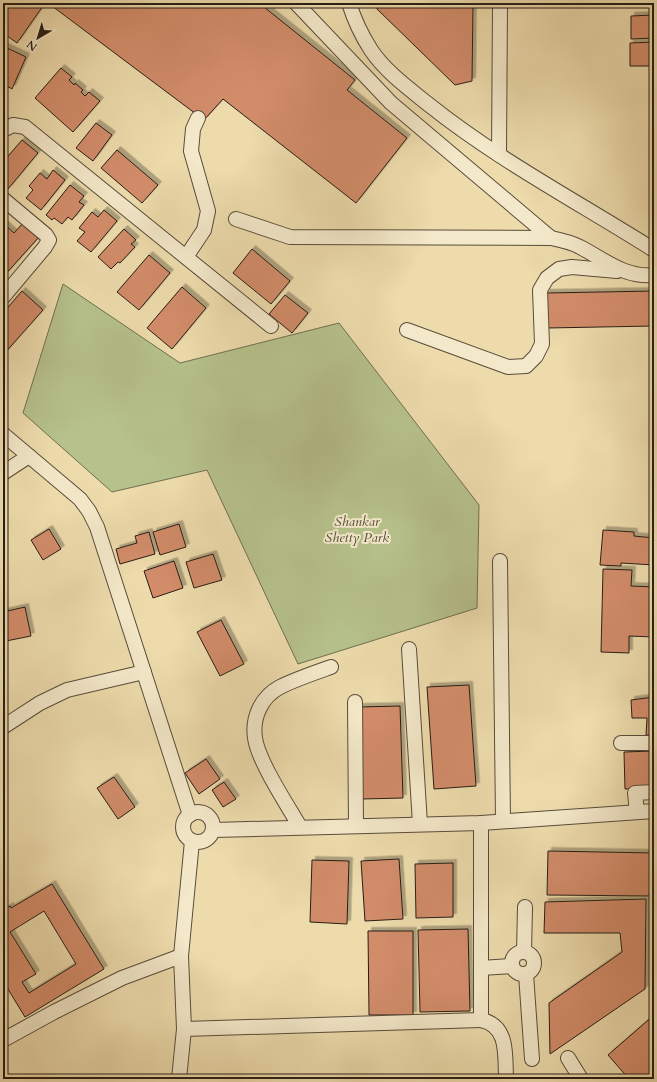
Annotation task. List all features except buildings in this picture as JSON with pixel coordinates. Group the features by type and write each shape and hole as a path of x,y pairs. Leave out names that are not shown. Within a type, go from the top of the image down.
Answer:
{"street":[{"path":"296,3 391,103 551,238"},
{"path":"349,3 361,32 371,50 389,71 445,118 499,156 654,250"},
{"path":"499,156 500,3"},
{"path":"186,257 204,230 208,211 191,151 193,129 198,118"},
{"path":"3,130 13,125 25,127 271,326"},
{"path":"3,199 46,235 49,240 45,247 3,297"},
{"path":"236,219 290,237 551,238 579,246 623,272"},
{"path":"407,330 508,367 526,366 536,356 542,344 540,290 547,278 558,269 572,266 638,275 654,275"},
{"path":"3,434 80,499 89,511 106,552 190,814"},
{"path":"3,473 29,456"},
{"path":"500,561 503,821"},
{"path":"409,649 420,824"},
{"path":"300,827 260,756 255,738 255,723 258,709 266,697 279,687 331,667"},
{"path":"3,727 40,703 67,690 144,672"},
{"path":"355,702 356,826"},
{"path":"621,743 654,743"},
{"path":"637,812 635,793 654,792"},
{"path":"213,830 481,823 654,811"},
{"path":"197,812 210,818 213,830 207,839 199,842 192,841 186,836 183,828 184,821 190,814 197,812"},
{"path":"481,823 481,1020"},
{"path":"179,1079 184,1029 181,956 192,841"},
{"path":"524,952 525,907"},
{"path":"518,953 529,953 534,958 535,964 533,970 526,974 522,975 516,972 512,966 514,957 518,953"},
{"path":"3,1040 54,1012 122,978 181,956"},
{"path":"481,968 512,966"},
{"path":"526,974 532,1059"},
{"path":"184,1029 481,1020 496,1025 501,1034 504,1047 506,1079"},
{"path":"568,1058 581,1079"}],"green space":[{"name":"Shankar Shetty Park","path":"63,284 180,363 339,323 479,505 477,608 298,664 207,470 112,492 23,413"}]}
